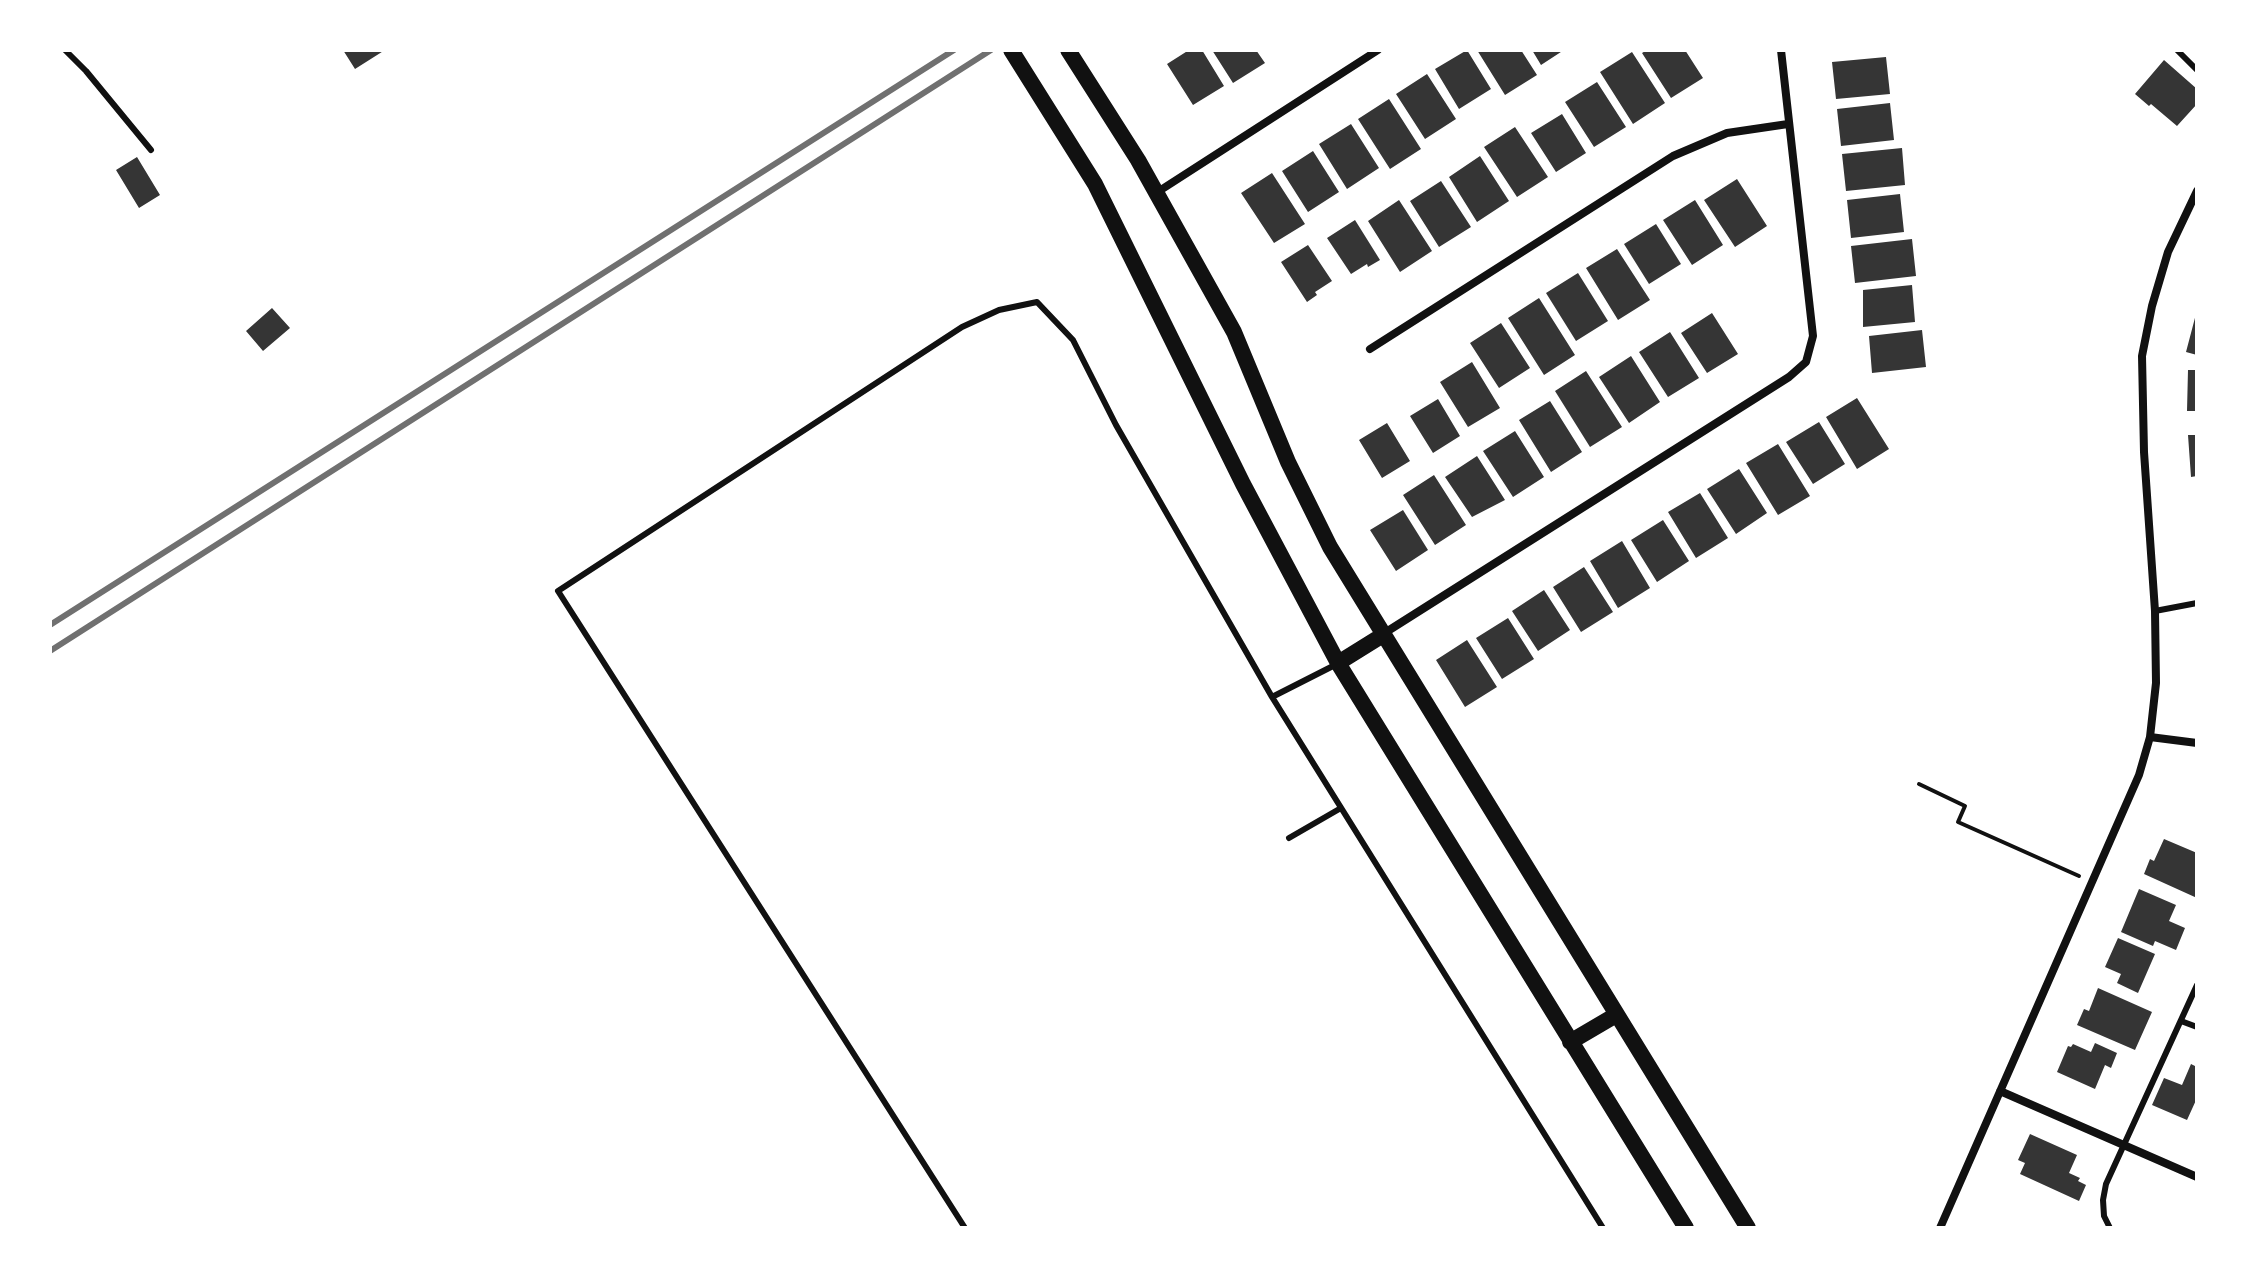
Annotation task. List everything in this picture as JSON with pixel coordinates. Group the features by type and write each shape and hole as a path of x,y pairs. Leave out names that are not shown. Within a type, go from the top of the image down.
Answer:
{"main road":[{"path":"1011,50 1095,184 1243,484 1338,663 1686,1228"},
{"path":"1068,50 1156,193 1234,332 1288,462 1330,547 1748,1228"},
{"path":"1338,663 1383,635"},
{"path":"1570,1042 1616,1015"}],"street":[{"path":"1156,193 1378,50"},
{"path":"1383,635 1776,386 1806,362 1813,336 1781,50"},
{"path":"1370,349 1673,156 1727,133 1788,124"},
{"path":"1940,1228 2139,775 2150,737 2156,683 2155,611 2144,452 2142,356 2152,306 2168,252 2197,191"},
{"path":"2150,737 2197,743"},
{"path":"2000,1091 2197,1177"}],"lane":[{"path":"65,50 151,150"},
{"path":"2177,50 2197,70"},
{"path":"965,1228 558,591 962,327 999,310 1037,302 1073,340 1116,425 1272,697 1603,1228"},
{"path":"2155,611 2197,603"},
{"path":"1272,697 1338,663"},
{"path":"1289,838 1341,808"},
{"path":"2110,1228 2104,1216 2106,1184 2197,985"},
{"path":"2181,1021 2197,1027"}],"path":[{"path":"1919,784 1965,806 1958,822 2092,882"}],"building":[{"path":"343,50 385,50 355,69"},
{"path":"1189,50 1202,50 1224,86 1193,105 1167,64"},
{"path":"1212,50 1256,50 1265,63 1233,83"},
{"path":"1467,50 1491,89 1459,109 1435,69"},
{"path":"1477,50 1521,50 1537,75 1505,95"},
{"path":"1532,50 1564,50 1541,65"},
{"path":"1647,50 1685,50 1703,78 1671,98 1642,53"},
{"path":"1632,52 1665,103 1633,124 1600,72"},
{"path":"1886,57 1890,94 1836,99 1832,62"},
{"path":"2164,60 2197,89 2197,104 2177,126 2135,94"},
{"path":"1427,74 1456,119 1425,139 1396,94"},
{"path":"1597,82 1626,127 1594,147 1565,102"},
{"path":"1389,99 1421,149 1390,169 1358,119"},
{"path":"1890,103 1894,140 1841,146 1837,109"},
{"path":"1562,114 1586,153 1556,172 1531,133"},
{"path":"1351,124 1379,168 1347,189 1319,144"},
{"path":"1515,127 1548,177 1517,197 1484,147"},
{"path":"1902,148 1905,185 1846,191 1842,154"},
{"path":"1313,151 1339,192 1308,212 1282,171"},
{"path":"1480,156 1509,201 1477,222 1449,177"},
{"path":"137,157 160,195 139,208 116,170"},
{"path":"1272,173 1305,224 1274,243 1241,193"},
{"path":"1737,179 1767,226 1735,247 1704,200"},
{"path":"1441,181 1471,227 1439,247 1410,201"},
{"path":"1900,194 1904,232 1851,238 1847,200"},
{"path":"1399,200 1432,251 1400,272 1368,221"},
{"path":"1695,200 1723,245 1692,265 1663,220"},
{"path":"1355,220 1380,260 1351,274 1327,238"},
{"path":"1656,224 1681,264 1649,284 1624,244"},
{"path":"1912,239 1916,276 1855,283 1851,246"},
{"path":"1308,245 1332,281 1315,292 1317,295 1307,302 1281,262"},
{"path":"1617,249 1650,300 1618,320 1586,268"},
{"path":"1578,273 1608,321 1576,341 1546,293"},
{"path":"1912,285 1915,322 1863,327 1863,290"},
{"path":"1539,298 1575,355 1544,375 1508,318"},
{"path":"272,308 290,328 263,351 246,331"},
{"path":"1712,313 1738,354 1707,373 1681,333"},
{"path":"2197,314 2197,355 2186,352"},
{"path":"1501,323 1530,368 1499,388 1470,343"},
{"path":"1922,330 1926,367 1872,373 1869,336"},
{"path":"1670,332 1699,378 1668,397 1639,352"},
{"path":"1631,356 1660,402 1629,423 1599,377"},
{"path":"1472,362 1500,408 1468,427 1440,382"},
{"path":"2188,370 2197,370 2197,411 2187,411"},
{"path":"1586,371 1622,427 1590,447 1555,391"},
{"path":"1857,398 1889,449 1857,469 1826,417"},
{"path":"1438,399 1460,436 1433,453 1410,416"},
{"path":"1550,401 1582,452 1551,472 1519,420"},
{"path":"1819,422 1845,464 1813,484 1786,442"},
{"path":"1387,423 1410,461 1382,478 1359,440"},
{"path":"1515,431 1544,477 1513,497 1483,451"},
{"path":"2188,435 2197,435 2197,476 2191,477"},
{"path":"1778,444 1810,496 1778,515 1746,463"},
{"path":"1477,456 1505,500 1472,517 1445,477"},
{"path":"1739,469 1767,513 1736,534 1707,489"},
{"path":"1434,475 1466,525 1435,545 1403,495"},
{"path":"1700,493 1728,538 1696,558 1668,512"},
{"path":"1403,510 1428,550 1396,571 1370,530"},
{"path":"1663,520 1689,561 1657,582 1631,540"},
{"path":"1622,541 1650,588 1618,608 1590,561"},
{"path":"1584,567 1613,612 1581,632 1553,587"},
{"path":"1544,590 1570,630 1538,651 1512,611"},
{"path":"1508,618 1534,659 1502,679 1476,638"},
{"path":"1467,640 1497,687 1465,707 1436,660"},
{"path":"2164,839 2197,853 2197,898 2144,874"},
{"path":"2139,889 2176,905 2169,921 2185,928 2176,950 2155,941 2153,946 2121,932"},
{"path":"2118,938 2155,954 2138,993 2117,983 2121,974 2105,967"},
{"path":"2098,988 2152,1012 2135,1050 2077,1025 2084,1009 2089,1011"},
{"path":"2095,1043 2117,1053 2111,1068 2105,1065 2095,1089 2057,1072 2068,1046 2073,1044 2091,1052"},
{"path":"2191,1064 2197,1067 2197,1098 2187,1120 2152,1105 2164,1078 2182,1085"},
{"path":"2030,1134 2077,1155 2069,1173 2086,1185 2079,1201 2020,1174 2025,1163 2018,1160"}],"railway":[{"path":"50,625 954,50"},
{"path":"50,651 991,50"}]}
